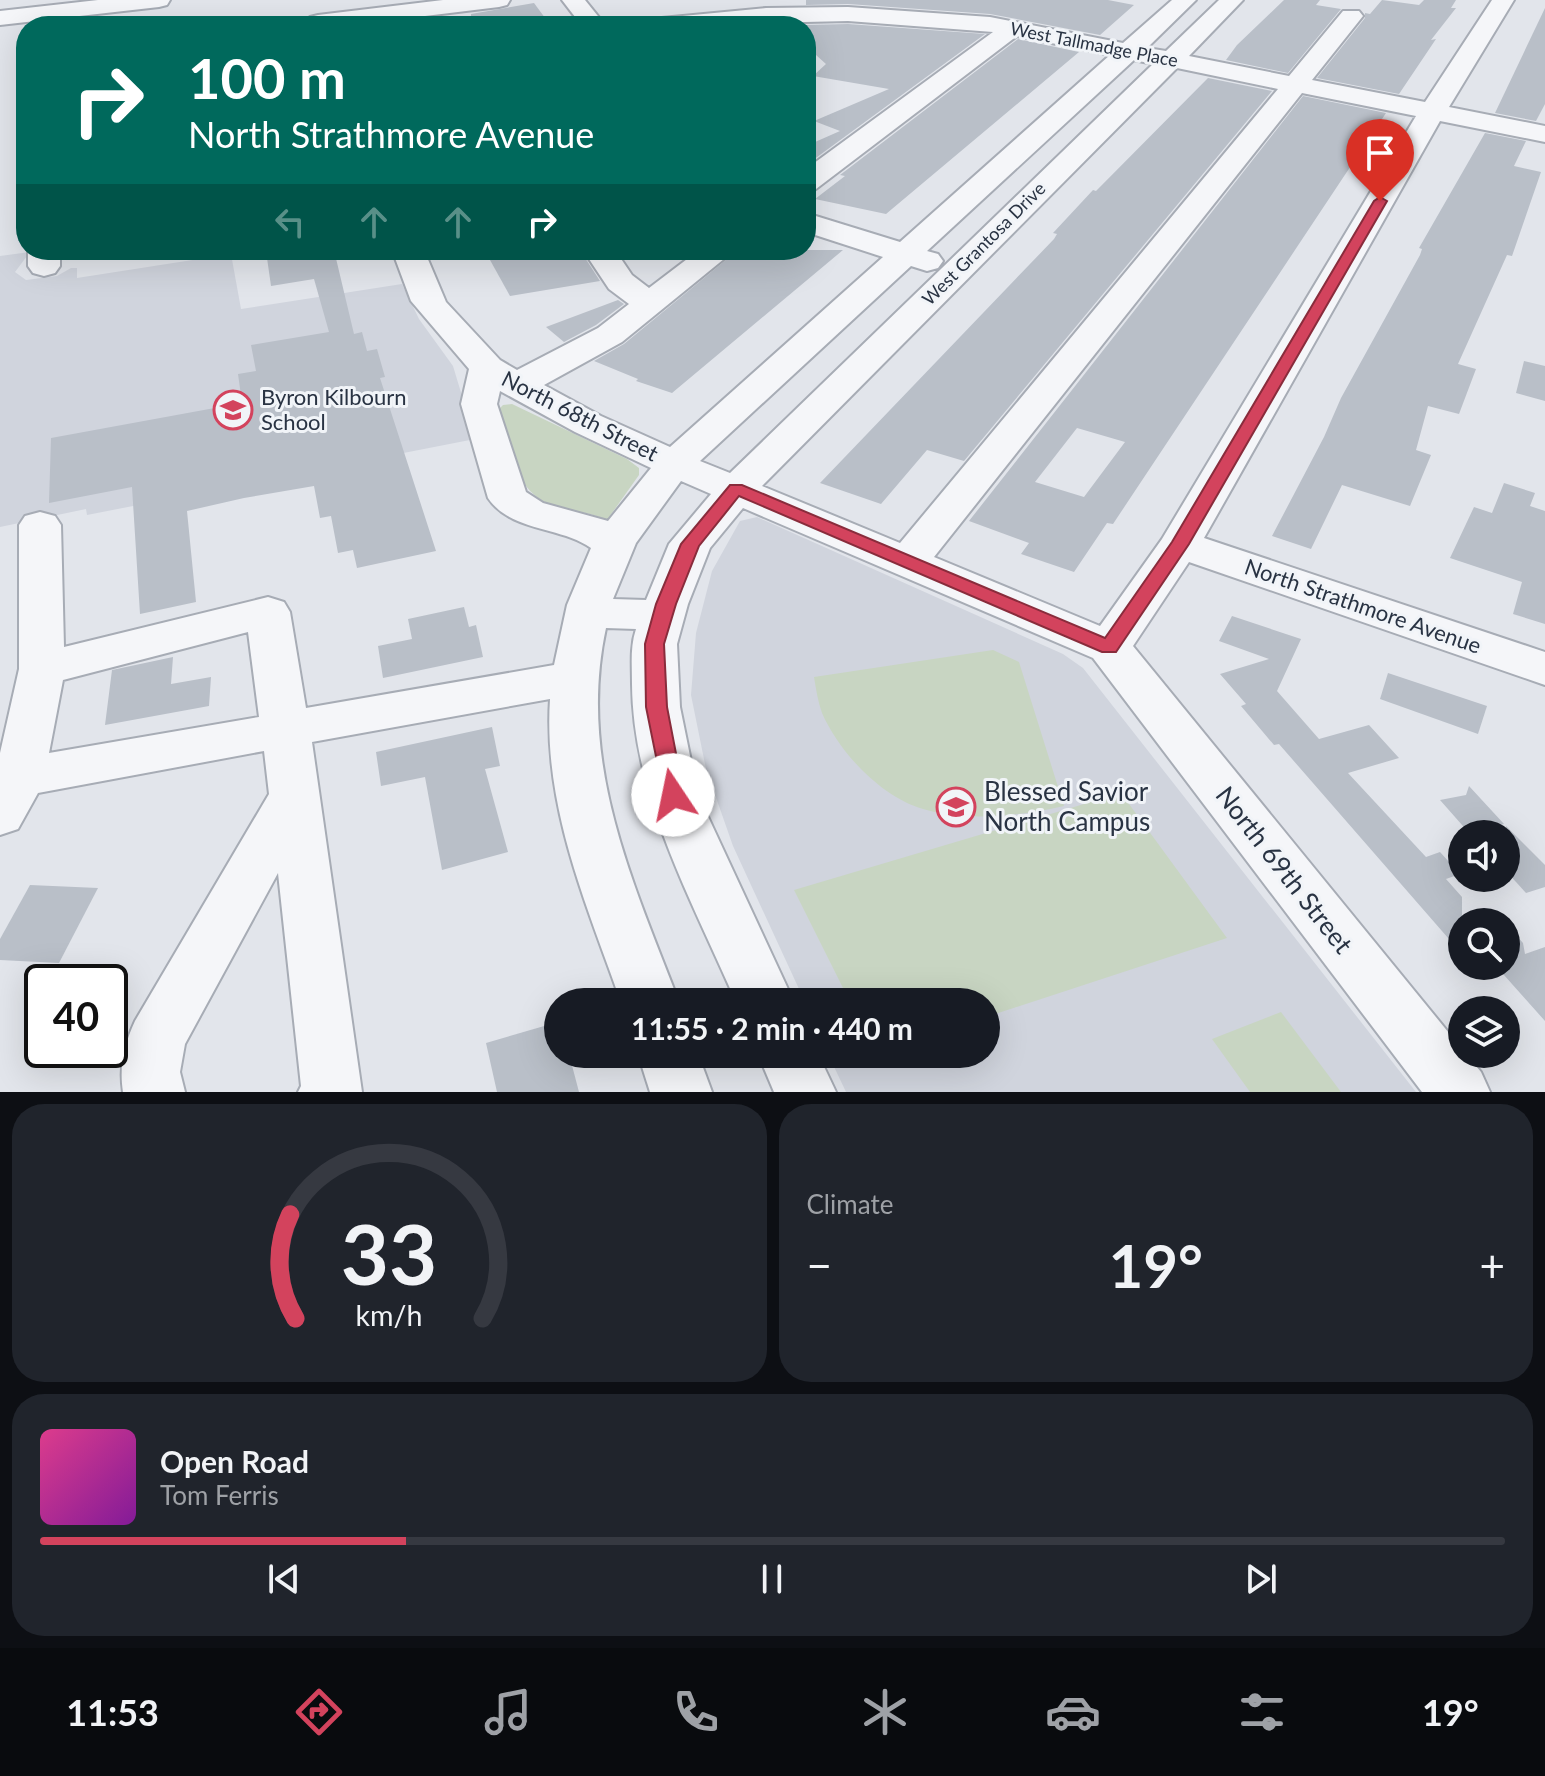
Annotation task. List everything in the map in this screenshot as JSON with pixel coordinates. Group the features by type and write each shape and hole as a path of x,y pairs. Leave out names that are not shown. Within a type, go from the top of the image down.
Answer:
{"street":[{"path":"0,11 49,11 97,0"},
{"path":"0,18 159,0"},
{"path":"316,16 458,16 499,0"},
{"path":"573,0 586,16"},
{"name":"West Grantosa Drive","path":"674,464 1185,0"},
{"name":"West Grantosa Drive","path":"736,489 1232,0"},
{"path":"674,464 1109,647 1180,544 1432,112 1503,0"},
{"name":"West Tallmadge Place","path":"754,16 940,9 1012,29 1545,134"},
{"path":"908,561 1351,16"},
{"path":"816,176 1012,29"},
{"path":"816,225 958,270"},
{"name":"North 68th Street","path":"412,260 428,301 461,341 501,377 588,424 674,464 614,544 587,612 575,678 572,726 584,816 645,988"},
{"path":"605,260 622,287 639,299 653,302"},
{"path":"614,544 590,528 529,512 508,498 479,404 501,377 610,335 706,260"},
{"path":"736,489 690,544 663,616 654,644 656,707 673,795 759,988"},
{"path":"40,525 42,669 10,796 286,729 575,678"},
{"name":"North Strathmore Avenue","path":"1180,544 1545,669"},
{"path":"42,669 268,612 295,795 332,1091 329,1092"},
{"path":"587,612 663,616"},
{"name":"North 69th Street","path":"1109,647 1459,1092"},
{"path":"154,1092 150,1072 156,1040 295,795"},
{"path":"673,1068 681,1092"},
{"path":"794,1068 805,1092"}],"shaded area":[{"name":"Byron Kilbourn School","path":"16,254 16,260 24,260 15,272 26,280 57,276 71,268 77,268 77,278 192,260 232,260 241,309 402,284 419,319 453,366 475,439 87,515 86,509 0,527 0,256"},
{"name":"Blessed Savior North Campus","path":"757,517 1063,654 1083,668 1416,1092 846,1092 835,1068 1000,1068 1000,988 799,988 733,846 706,769 691,695 696,633 712,571 740,521"}],"green space":[{"path":"512,404 627,459 639,468 639,475 607,520 552,505 528,489 515,465 498,410 503,405"},
{"path":"993,650 1019,662 1064,806 1030,813 975,816 940,813 907,803 863,771 839,743 822,713 814,677"},
{"path":"1121,793 1227,938 1000,1012 1000,988 843,988 794,890"},
{"path":"1281,1012 1341,1092 1250,1092 1212,1039"}],"building":[{"path":"806,0 1108,0 1134,5 1100,35 990,14 848,4 806,5"},
{"path":"1284,0 1320,0 1316,5 1341,9 1288,73 1226,60 1237,45"},
{"path":"1382,0 1419,5 1424,0 1456,0 1451,8 1456,8 1431,40 1436,39 1399,94 1317,78 1365,18 1365,13 1370,14"},
{"path":"534,3 544,16 471,16"},
{"path":"1545,8 1545,104 1536,121 1495,113"},
{"path":"848,24 985,34 816,158 816,142 840,131 816,120 889,89 816,77 826,64 816,55 816,25"},
{"path":"1018,39 1079,52 886,214 816,199 845,176 840,175"},
{"path":"1208,78 1272,91 964,461 927,450 881,504 820,483 1054,239 1057,234 1053,233 1093,190 1096,191"},
{"path":"1303,96 1386,113 1113,524 1107,523 1074,572 1021,554 1029,543 969,521","holes":["1077,428 1125,442 1084,497 1035,482"]},
{"path":"1485,133 1526,141 1514,166 1541,172 1512,256 1507,255 1458,364 1476,369 1459,414 1428,406 1416,450 1431,455 1410,506 1342,485 1311,549 1272,536 1341,398 1420,255 1422,249 1419,248"},
{"path":"816,250 843,250 672,393 636,381 638,379 594,361 624,344 726,260 816,260"},
{"path":"267,260 336,260 354,334 362,332 367,351 377,349 385,377 380,378 436,551 357,568 353,550 338,553 331,516 320,518 314,486 244,498 187,511 196,602 140,614 132,487 49,503 51,438 242,403 238,374 256,371 251,345 329,332 314,279 271,286"},
{"path":"490,260 586,260 600,281 510,296"},
{"path":"618,300 624,304 596,325 564,342 546,327"},
{"path":"1524,361 1545,366 1545,401 1516,393"},
{"path":"1504,483 1535,493 1530,506 1545,511 1545,624 1513,614 1522,582 1450,558 1474,507 1492,513"},
{"path":"464,607 469,627 476,625 483,657 383,678 378,646 412,639 408,619"},
{"path":"1232,616 1301,639 1277,691 1319,739 1369,725 1399,758 1348,773 1426,857 1440,852 1448,861 1448,892 1458,892 1462,897 1462,908 1448,908 1448,938 1279,744 1274,745 1241,706 1246,704 1220,674 1269,659 1219,641"},
{"path":"173,657 171,684 211,677 209,706 105,725 112,670"},
{"path":"1388,673 1487,706 1478,734 1380,699"},
{"path":"492,727 500,766 485,769 508,852 442,870 425,777 381,786 376,752"},
{"path":"1469,786 1500,820 1458,820 1440,800 1466,795"},
{"path":"1520,840 1545,865 1545,887 1526,893 1520,886"},
{"path":"30,885 98,888 59,963 0,960 0,939"},
{"path":"1520,940 1525,954 1545,947 1545,1021 1508,980 1520,980"},
{"path":"544,1026 544,1068 573,1068 579,1092 497,1092 486,1043"}],"place":[{"name":"Byron Kilbourn School","path":"233,410"},
{"name":"Blessed Savior North Campus","path":"956,807"}],"route":[{"path":"673,795 656,707 654,644 690,544 736,489 1109,647 1180,544 1380,201"}]}
